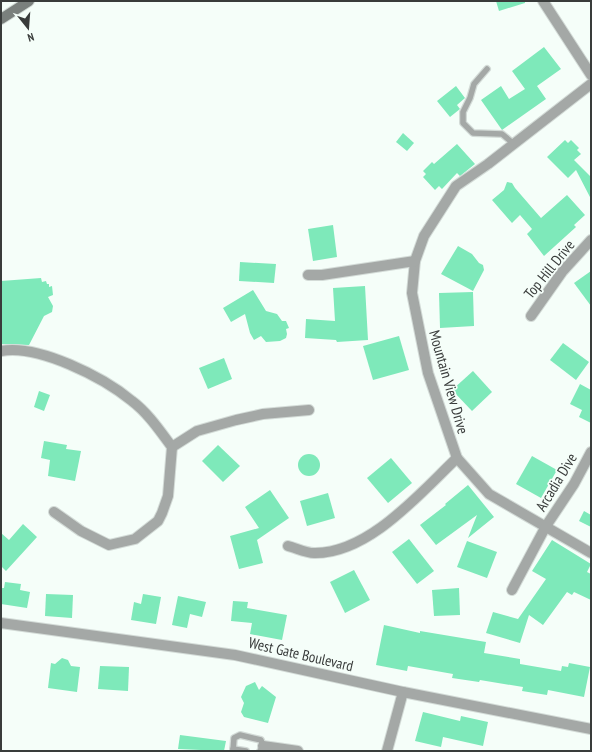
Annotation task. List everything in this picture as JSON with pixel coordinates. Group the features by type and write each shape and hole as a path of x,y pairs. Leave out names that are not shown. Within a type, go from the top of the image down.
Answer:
{"main road":[{"path":"1,19 29,1"}],"street":[{"path":"543,1 591,74"},
{"name":"Mountain View Drive","path":"591,84 514,144 456,186 424,236 415,261 412,293 428,373 457,458 489,494 591,553"},
{"name":"Top Hill Drive","path":"531,316 562,272 591,240"},
{"path":"308,275 322,275 415,261"},
{"path":"1,352 11,349 56,358 107,384 133,401 157,426 172,447 168,496 162,513 158,521 135,539 109,545 81,530 54,512"},
{"path":"172,447 197,431 236,420 263,414 309,410"},
{"name":"Arcadia Dive","path":"512,590 546,526 574,484 591,452"},
{"path":"288,546 314,553 350,545 390,523 457,458"},
{"name":"West Gate Boulevard","path":"1,623 235,655 403,692 591,729"},
{"path":"387,751 403,692"},
{"path":"261,748 298,751"}],"lane":[{"path":"487,69 474,84 470,98 463,112 463,123 473,133 502,134 514,144"},
{"path":"246,751 233,750 234,738 240,735 259,738 261,748"}],"building":[{"path":"496,1 525,1 525,3 499,11"},
{"path":"544,47 561,69 537,86 546,99 502,130 481,100 501,86 509,99 525,89 512,71"},
{"path":"456,86 465,98 457,105 460,109 450,117 437,101"},
{"path":"403,133 414,143 407,151 396,142"},
{"path":"565,140 568,143 571,140 579,148 577,150 581,154 574,160 591,177 591,199 576,170 568,178 547,157"},
{"path":"457,144 475,164 460,176 457,173 442,189 439,186 435,190 423,177 426,174 423,171 432,162 434,164"},
{"path":"507,182 512,183 541,218 567,195 585,215 574,225 576,227 544,256 527,234 532,229 520,215 512,223 492,200 504,190"},
{"path":"333,225 337,257 313,261 308,229"},
{"path":"458,246 472,254 479,263 483,265 484,270 473,291 441,274"},
{"path":"240,262 276,264 274,283 239,281"},
{"path":"591,271 591,306 574,283"},
{"path":"41,278 42,282 46,281 47,284 49,284 49,287 52,286 53,295 48,297 53,306 52,312 44,316 29,345 1,344 1,281"},
{"path":"365,286 368,340 337,342 336,340 305,338 306,319 335,321 333,288"},
{"path":"253,290 266,311 277,314 282,321 286,321 289,328 286,329 286,338 280,341 266,342 261,336 254,340 250,333 245,314 231,322 223,308"},
{"path":"473,292 474,326 440,328 439,293"},
{"path":"399,336 409,370 373,380 363,346"},
{"path":"563,343 589,362 576,380 550,360"},
{"path":"224,358 232,379 208,389 199,368"},
{"path":"473,371 492,392 472,411 452,390"},
{"path":"580,384 591,390 591,423 579,417 582,410 570,404"},
{"path":"39,391 50,395 44,411 34,407"},
{"path":"44,441 67,445 66,449 81,451 75,481 48,476 50,460 41,458"},
{"path":"218,445 240,466 223,482 202,461"},
{"path":"309,454 313,455 319,461 319,469 313,475 309,476 305,475 299,469 298,465 299,461 305,455"},
{"path":"532,456 557,470 541,498 516,484"},
{"path":"391,458 412,483 388,503 367,478"},
{"path":"468,485 494,517 468,538 477,515 436,545 420,525 446,505 445,504"},
{"path":"270,490 289,518 257,540 263,563 239,569 230,536 259,528 245,507"},
{"path":"328,493 335,518 307,526 300,501"},
{"path":"584,511 591,515 591,527 579,521"},
{"path":"23,524 37,537 6,571 1,566 1,533 9,540"},
{"path":"409,539 434,571 417,584 392,552"},
{"path":"552,540 591,564 587,572 591,574 591,600 574,592 572,595 567,592 543,625 529,615 520,643 486,633 493,612 518,619 546,579 532,571"},
{"path":"467,541 497,552 487,578 457,567"},
{"path":"354,570 370,600 345,613 330,582"},
{"path":"5,582 21,584 20,590 30,592 27,608 1,604 1,588 4,588"},
{"path":"459,588 460,615 434,616 432,590"},
{"path":"46,594 73,595 72,618 45,616"},
{"path":"143,594 161,597 156,624 131,620 134,602 141,604"},
{"path":"178,596 206,602 202,617 190,614 187,628 172,625"},
{"path":"233,601 248,602 247,608 287,615 282,640 250,634 252,623 231,621"},
{"path":"384,625 420,633 420,631 486,642 484,653 520,659 520,664 561,671 562,666 568,667 569,663 590,667 584,697 548,690 547,695 522,691 523,687 480,680 479,682 452,678 453,674 408,666 407,671 376,665"},
{"path":"62,658 68,660 71,666 80,667 77,692 48,688 51,663 55,664"},
{"path":"100,666 129,667 128,691 98,689"},
{"path":"255,682 259,690 262,686 276,697 268,723 244,717 241,712 244,703 241,697 246,686"},
{"path":"423,712 460,721 461,716 488,722 483,746 443,737 441,747 415,741"},
{"path":"180,735 226,741 224,751 178,749"}]}
